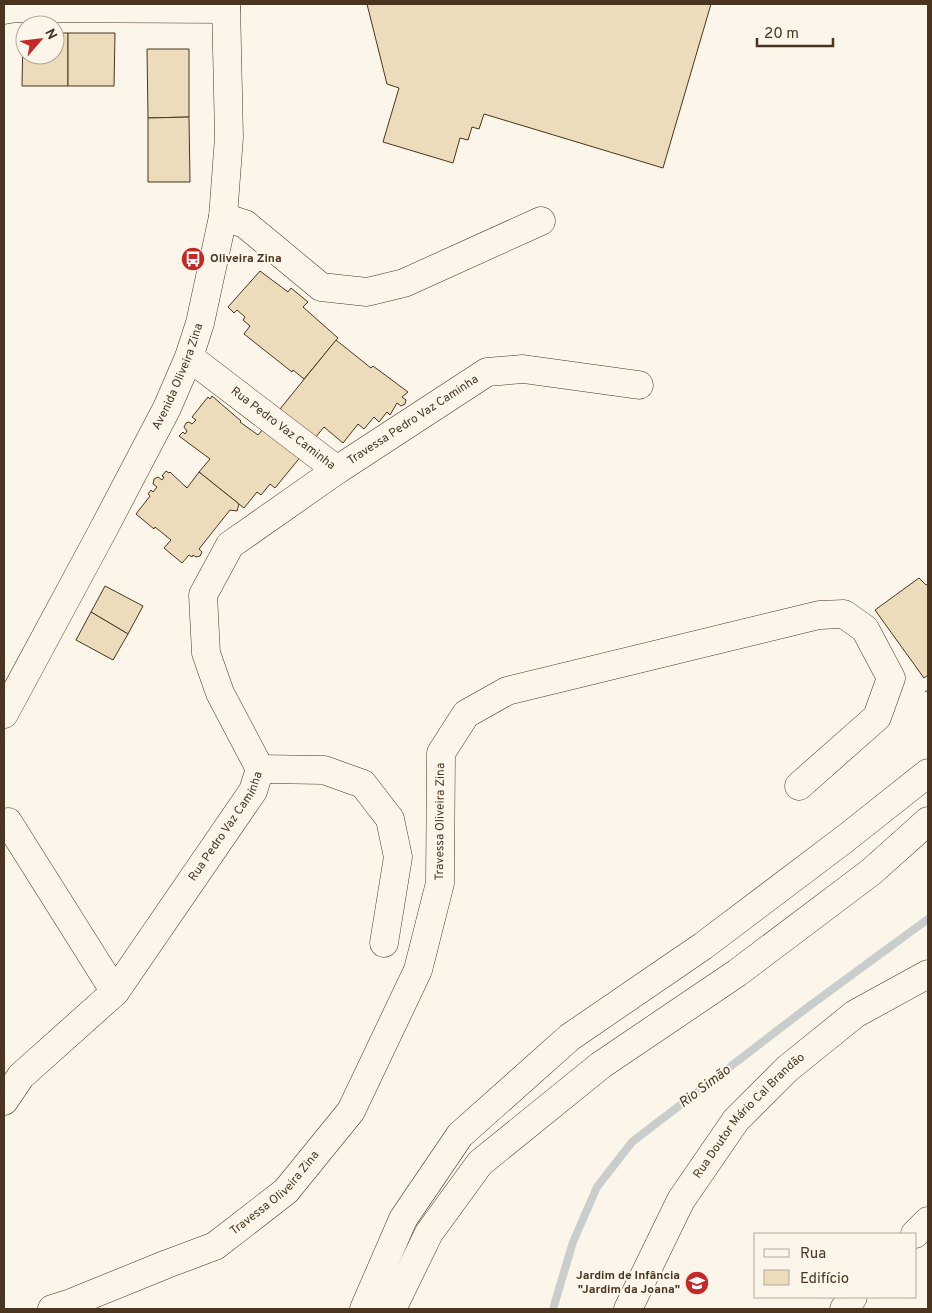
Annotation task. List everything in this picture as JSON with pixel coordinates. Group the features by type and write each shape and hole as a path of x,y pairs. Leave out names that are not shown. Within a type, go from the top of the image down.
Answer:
{"main road":[{"path":"4,10 16,8 226,6"},
{"name":"Avenida Oliveira Zina","path":"4,714 154,432 189,357 200,322 223,217 229,137 226,6"},
{"path":"223,217 245,224 321,287 367,292 404,283 541,221"},
{"name":"Rua Pedro Vaz Caminha","path":"4,1102 22,1076 115,992 253,791 260,769 220,693 206,653 202,595 230,545 337,470 189,357"},
{"name":"Travessa Pedro Vaz Caminha","path":"337,470 487,372 523,369 638,385"},
{"name":"Travessa Oliveira Zina","path":"52,1309 71,1304 216,1246 286,1191 351,1111 418,970 440,882 441,753 466,714 507,691 819,616 844,614 865,629 891,678 877,717 799,786"},
{"path":"260,769 324,770 363,784 390,819 398,858 384,943"},
{"path":"364,1309 403,1219 460,1135 570,1037 718,934 846,838 928,772"},
{"path":"392,1309 429,1233 480,1163 600,1065 737,973 871,872 928,821"},
{"path":"8,822 115,992"},
{"name":"Rua Doutor Mário Cal Brandão","path":"628,1309 681,1200 736,1120 787,1069 855,1014 928,974"},
{"path":"916,1233 928,1221"},
{"path":"844,1309 852,1298"}],"building":[{"path":"367,4 711,4 663,168 484,114 479,129 472,127 468,140 460,138 453,163 383,142 399,88 387,84"},
{"path":"65,33 68,33 68,86 22,86 22,65 65,65"},
{"path":"68,33 115,33 114,86 68,86"},
{"path":"147,49 189,49 189,117 148,118"},
{"path":"189,117 190,182 148,182 148,118"},
{"path":"260,271 288,292 291,288 308,302 303,307 338,338 304,379 293,370 292,372 244,334 250,326 243,320 245,317 237,310 234,313 228,307"},
{"path":"336,340 371,368 373,366 408,392 402,397 406,400 405,404 401,406 397,403 390,415 387,412 379,422 374,417 364,429 358,424 343,443 324,427 315,438 280,409"},
{"path":"212,396 240,422 258,435 280,409 302,455 275,488 270,484 261,495 257,492 244,508 199,472 210,459 179,436 183,432 185,434 187,431 184,427 186,423 192,424 196,420 192,417 208,397 210,399"},
{"path":"166,471 170,472 187,488 199,472 239,504 237,511 230,510 199,549 202,552 200,556 196,557 193,555 192,557 189,555 182,563 164,548 171,540 136,514 150,496 148,494 151,490 153,492 157,487 153,484 154,479 158,477 162,480 164,477 162,476"},
{"path":"919,578 926,585 928,584 928,675 924,678 875,610"},
{"path":"105,586 143,606 128,634 91,612"},
{"path":"91,612 128,634 113,660 76,640"}],"waterway":[{"name":"Rio Simão","path":"553,1309 573,1242 597,1187 632,1142 808,1007 928,919"}],"place":[{"name":"Oliveira Zina","path":"193,259"},
{"name":"Jardim de Infância \"Jardim da Joana\"","path":"697,1283"}]}
